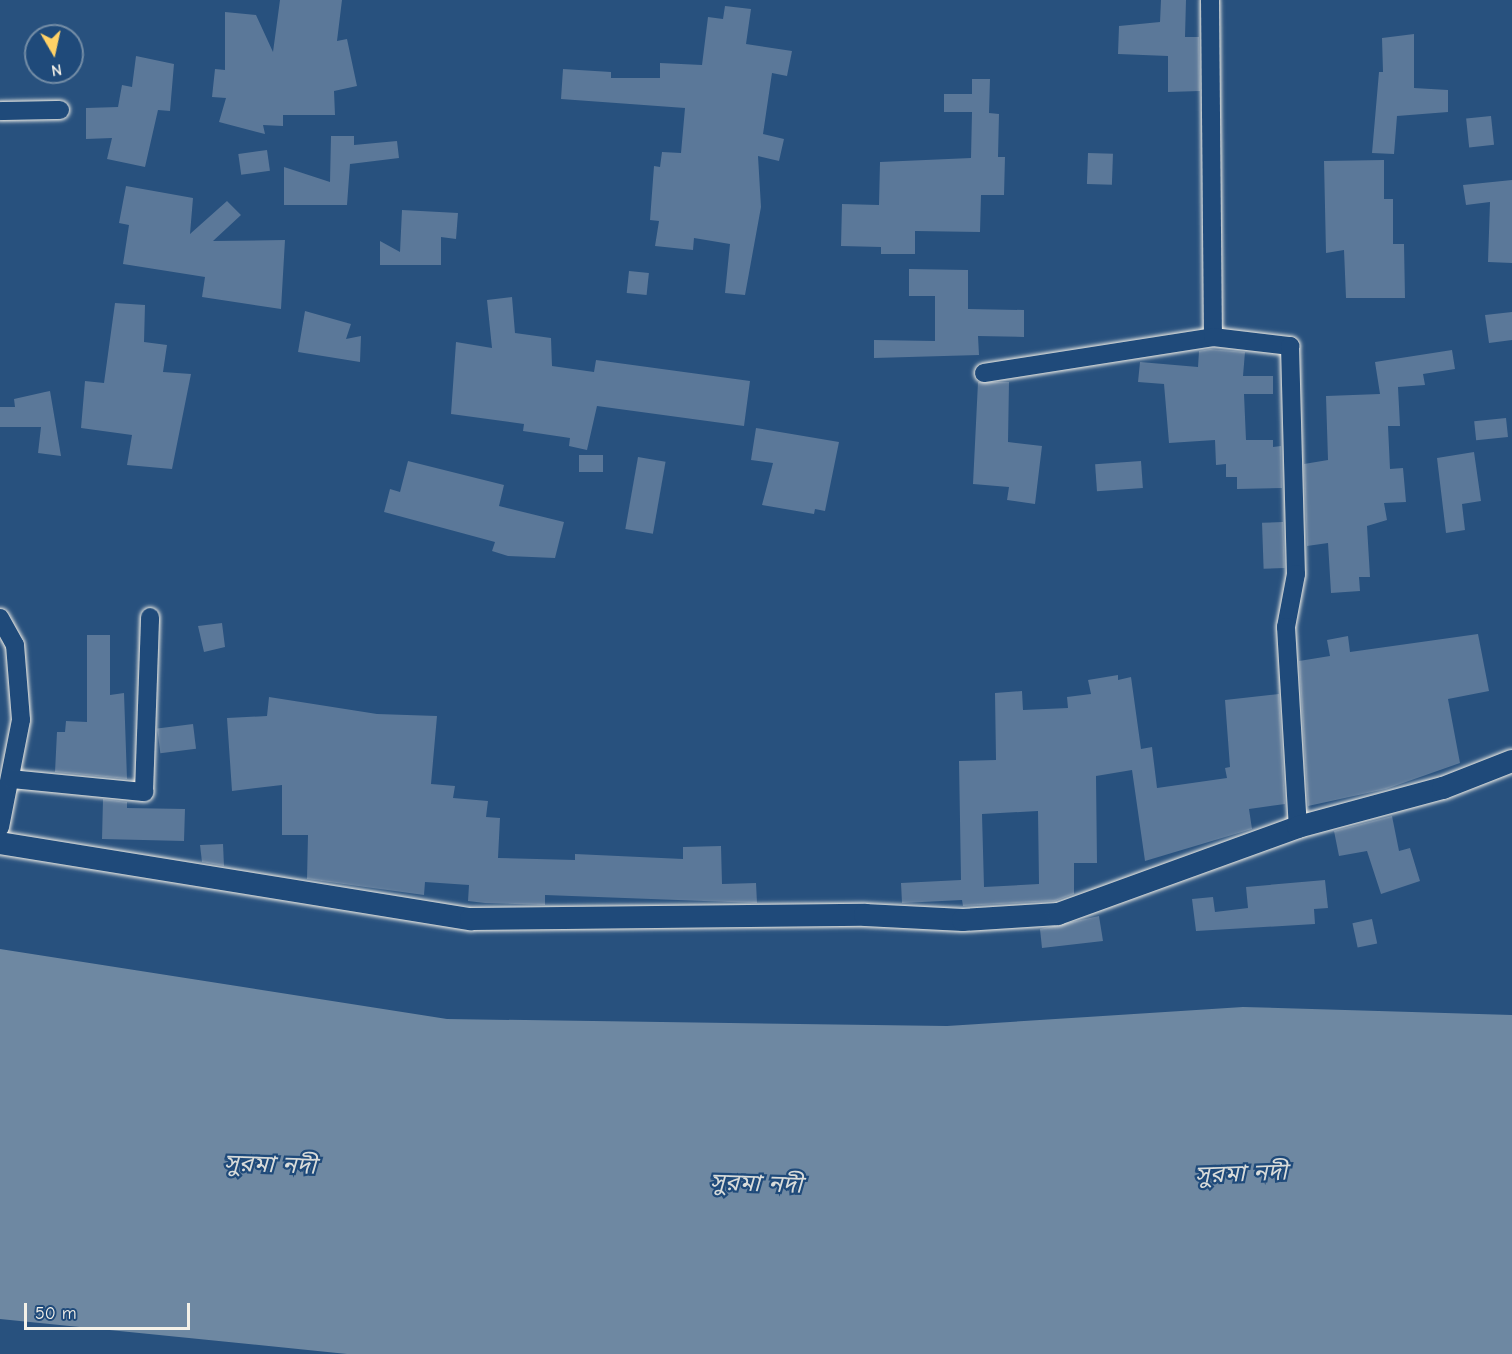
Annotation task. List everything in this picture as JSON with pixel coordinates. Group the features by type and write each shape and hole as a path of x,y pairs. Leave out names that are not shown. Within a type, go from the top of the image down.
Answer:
{"street":[{"path":"1210,0 1213,337"},
{"path":"0,111 60,110"},
{"path":"984,373 1213,337 1290,346 1296,574 1286,627 1298,828"},
{"path":"11,779 144,792 150,617"},
{"path":"0,618 15,645 21,720 0,826"},
{"path":"0,843 471,919 865,915 963,920 1058,914 1298,828 1443,788 1512,761"}],"water":[{"name":"সুরমা নদী","path":"0,949 447,1019 947,1026 1243,1007 1512,1015 1512,1354 347,1354 0,1319"}],"building":[{"path":"280,0 342,0 337,41 347,39 357,86 334,91 335,115 283,115 283,126 263,125 265,134 219,122 226,98 212,97 215,69 225,70 225,12 256,15 273,52"},
{"path":"1161,0 1186,0 1185,37 1199,37 1200,91 1168,92 1168,56 1118,54 1119,26 1160,22"},
{"path":"725,6 751,9 746,44 792,51 787,76 772,73 763,134 784,139 779,161 758,156 761,207 745,295 725,293 730,244 694,238 693,250 655,246 659,221 650,220 654,166 660,167 662,152 681,153 685,108 561,99 563,69 611,72 611,78 660,78 660,63 702,65 708,17 723,19"},
{"path":"1414,34 1414,88 1448,90 1448,112 1397,116 1394,154 1372,153 1379,72 1383,72 1382,38"},
{"path":"136,56 174,64 170,111 158,110 145,167 107,159 112,138 86,139 86,108 118,107 122,85 132,87"},
{"path":"972,79 990,79 989,113 999,114 998,157 1005,157 1004,195 981,195 980,232 915,231 915,254 881,254 881,247 841,246 842,204 879,205 880,162 971,158 972,112 944,112 944,94 972,94"},
{"path":"1491,116 1494,145 1469,147 1466,119"},
{"path":"331,136 354,136 354,145 397,141 399,158 350,164 347,205 284,205 284,167 330,182"},
{"path":"267,150 270,171 241,175 238,154"},
{"path":"1088,153 1113,154 1112,185 1087,184"},
{"path":"1384,160 1384,199 1393,199 1393,244 1404,244 1405,298 1346,298 1344,250 1326,253 1324,161"},
{"path":"1512,180 1512,263 1488,262 1490,202 1466,205 1463,185"},
{"path":"126,186 193,198 190,234 227,201 241,215 213,241 285,240 281,309 202,297 205,277 123,264 129,225 119,223"},
{"path":"402,210 458,213 456,239 441,237 441,265 380,265 380,241 400,252"},
{"path":"909,269 968,270 968,309 1024,310 1024,337 978,336 979,355 874,358 874,340 935,341 935,296 909,296"},
{"path":"629,271 649,273 647,295 627,293"},
{"path":"512,297 515,333 551,338 552,366 594,372 596,360 750,381 744,426 597,406 587,450 569,446 570,438 523,431 524,424 451,414 456,342 492,348 487,300"},
{"path":"115,303 145,305 144,342 167,345 163,372 191,374 172,469 127,465 132,435 81,428 85,381 104,383"},
{"path":"305,311 351,324 346,339 361,336 360,362 298,352"},
{"path":"1512,312 1512,340 1489,343 1485,315"},
{"path":"1210,349 1245,352 1243,376 1273,376 1273,394 1244,394 1246,440 1273,440 1273,447 1281,446 1282,488 1237,489 1237,477 1226,477 1226,464 1216,465 1215,440 1169,443 1164,384 1138,382 1140,362 1198,367 1199,351"},
{"path":"1452,350 1455,369 1423,374 1425,385 1398,387 1400,426 1388,426 1390,469 1403,468 1406,502 1384,503 1387,520 1367,526 1370,577 1359,577 1360,591 1331,593 1328,543 1307,546 1304,464 1328,460 1326,396 1380,394 1375,362"},
{"path":"978,382 1009,382 1008,442 1042,446 1035,504 1007,500 1009,487 973,484"},
{"path":"50,391 61,456 38,453 41,427 0,427 0,407 15,407 14,399"},
{"path":"1506,418 1508,437 1476,440 1474,421"},
{"path":"756,428 839,442 825,511 815,509 814,514 762,505 773,463 751,460"},
{"path":"1474,452 1481,501 1462,504 1465,530 1446,533 1437,458"},
{"path":"579,455 603,455 603,472 579,472"},
{"path":"638,457 666,462 653,534 625,529"},
{"path":"408,461 504,485 499,506 564,522 555,558 508,556 492,551 495,542 384,512 390,489 400,492"},
{"path":"1141,461 1143,488 1097,491 1095,464"},
{"path":"1283,522 1285,568 1264,569 1262,523"},
{"path":"222,623 225,647 204,652 198,626"},
{"path":"1478,634 1489,691 1448,699 1460,763 1386,789 1308,806 1299,661 1330,656 1327,640 1348,636 1350,652"},
{"path":"87,635 110,635 110,695 124,693 127,779 55,772 57,732 65,732 66,721 87,722"},
{"path":"1118,675 1118,680 1131,677 1141,749 1152,747 1157,788 1227,778 1225,768 1230,767 1225,700 1279,694 1285,804 1249,809 1252,829 1145,861 1132,770 1096,776 1097,863 1074,863 1074,894 1055,901 963,906 962,900 902,903 901,883 961,880 959,761 996,760 995,693 1022,691 1023,710 1068,708 1067,697 1091,694 1088,680","holes":["1038,811 1039,884 984,887 982,814"]},
{"path":"269,697 377,714 437,716 431,784 455,786 453,798 488,801 486,817 500,818 498,858 575,860 575,854 683,859 683,847 721,846 722,884 756,883 757,903 545,895 545,905 485,903 468,901 469,885 425,882 424,895 307,879 308,835 282,835 282,785 232,791 227,718 267,716"},
{"path":"193,724 196,749 160,753 157,728"},
{"path":"103,799 127,802 127,808 185,809 184,841 102,839"},
{"path":"1392,816 1399,851 1410,848 1420,881 1381,894 1367,851 1339,856 1334,831"},
{"path":"223,844 224,866 202,862 200,845"},
{"path":"1325,880 1328,908 1314,909 1315,924 1196,931 1192,899 1213,897 1215,912 1248,908 1246,887"},
{"path":"1099,916 1103,941 1042,948 1040,929"},
{"path":"1372,919 1377,943 1358,948 1352,923"}]}
